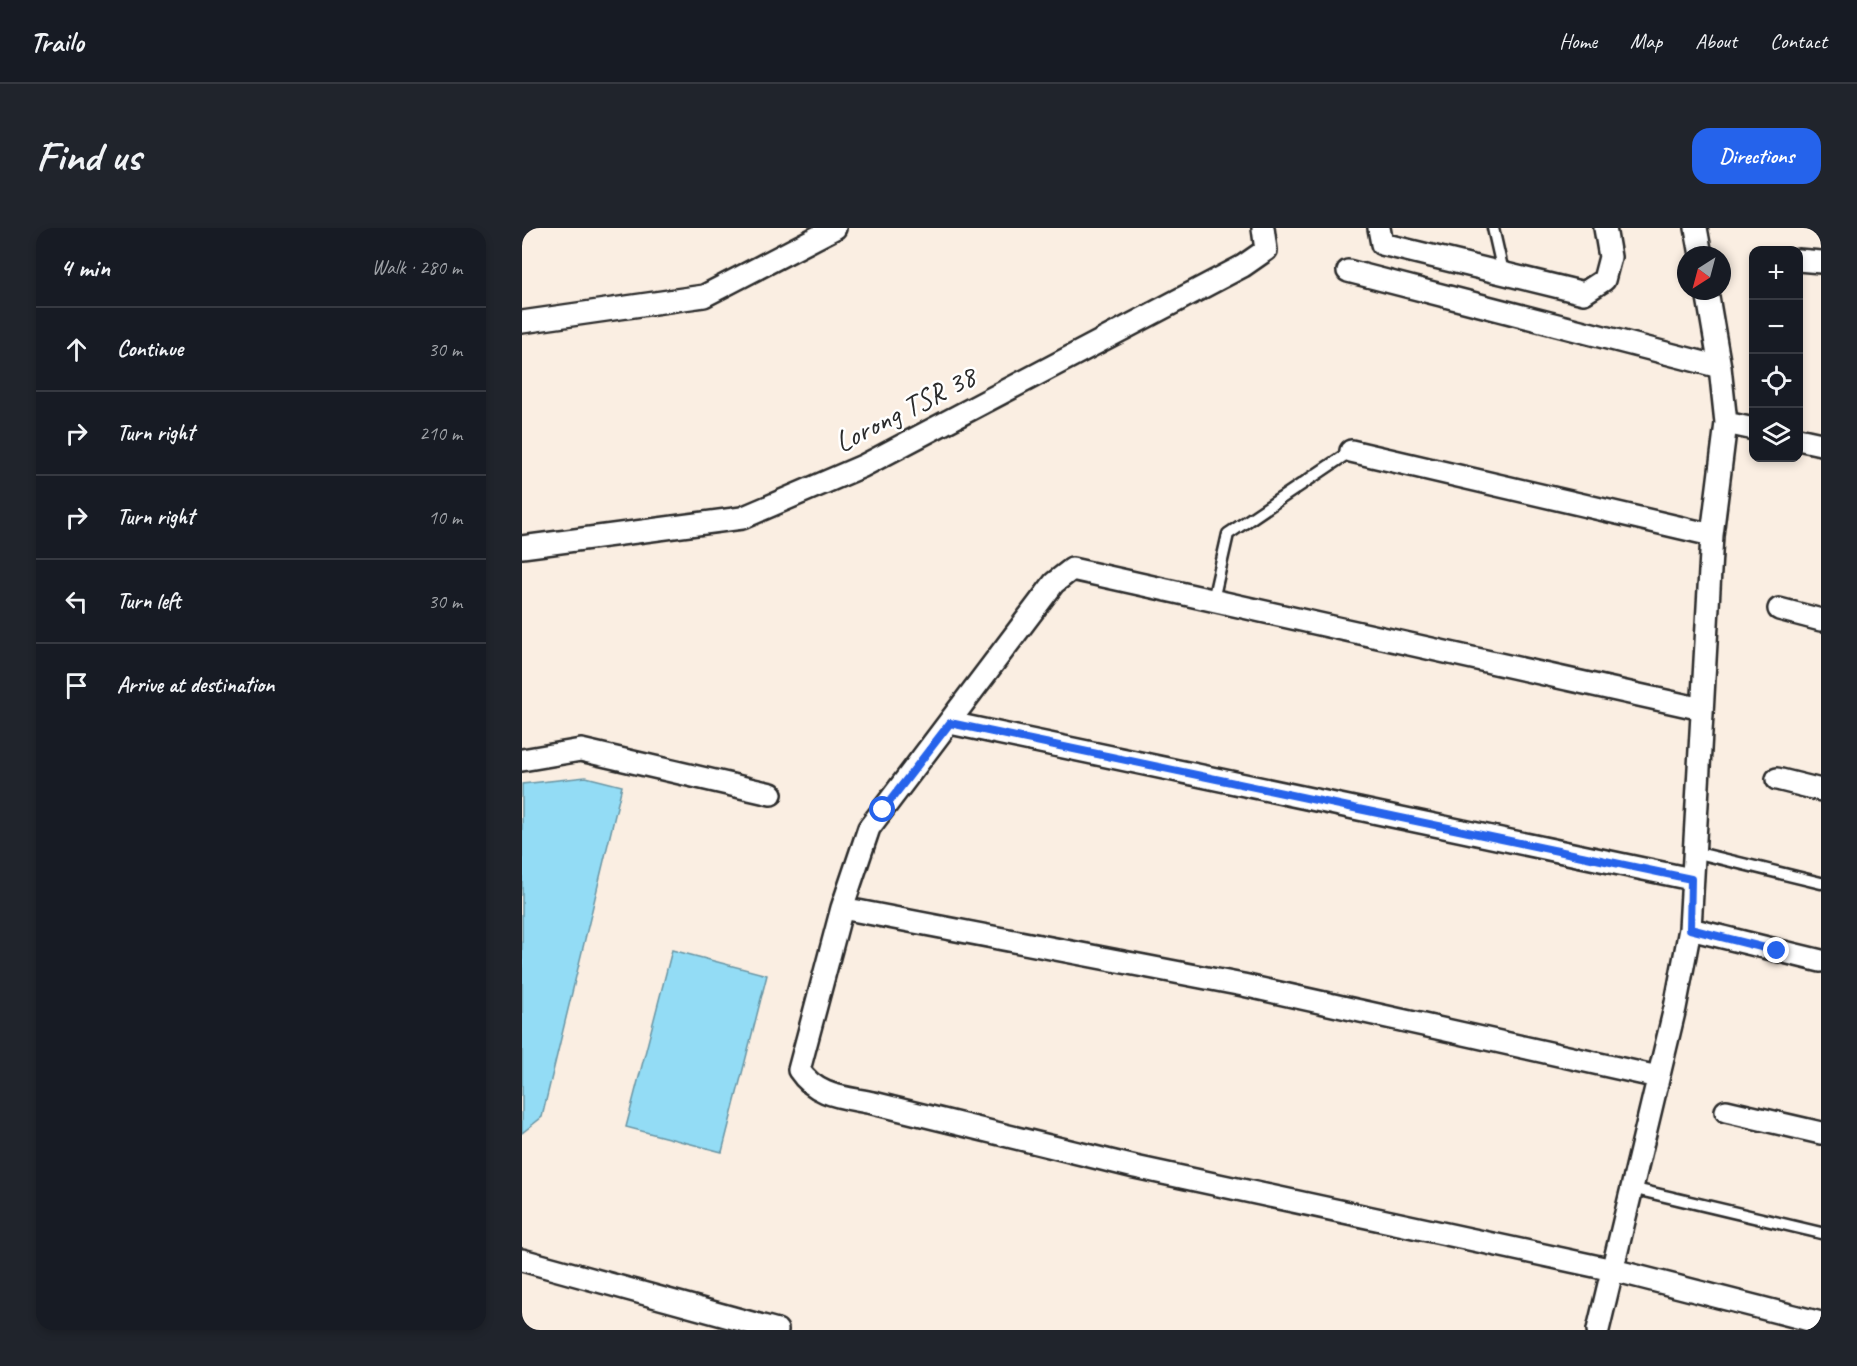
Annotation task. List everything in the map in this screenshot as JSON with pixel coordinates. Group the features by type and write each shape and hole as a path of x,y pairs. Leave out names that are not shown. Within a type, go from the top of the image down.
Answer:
{"street":[{"path":"522,322 704,296 835,228"},
{"name":"Lorong TSR 38","path":"522,547 742,518 863,466 1243,266 1266,250 1263,228"},
{"path":"1379,228 1382,243 1584,293 1604,279 1610,257 1605,228"},
{"path":"1696,228 1699,246"},
{"path":"1803,260 1821,262"},
{"path":"1348,271 1720,367"},
{"path":"1598,1330 1675,1008 1690,929 1712,535 1726,423 1720,367 1709,300"},
{"path":"1726,423 1749,428"},
{"path":"1803,440 1821,444"},
{"path":"1351,451 1712,535"},
{"path":"1702,709 1072,569 1054,583 869,828 842,908 800,1070 807,1082 830,1095 873,1103 1135,1167 1613,1270 1821,1323"},
{"path":"1779,609 1821,620"},
{"path":"950,723 1691,879"},
{"path":"522,760 581,750 771,794"},
{"path":"1778,779 1821,790"},
{"path":"842,908 1243,986 1658,1077"},
{"path":"1690,929 1821,961"},
{"path":"1726,1111 1821,1133"},
{"path":"522,1260 777,1330"}],"lane":[{"path":"1494,228 1503,272"},
{"path":"1213,600 1228,534 1351,451"},
{"path":"1694,852 1821,883"},
{"path":"1631,1188 1821,1233"}],"water":[{"path":"586,777 622,786 542,1117 522,1133 522,784"},
{"path":"672,950 767,975 722,1152 626,1127"}],"route":[{"path":"883,810 950,723 1691,879 1690,929 1777,951"}]}
